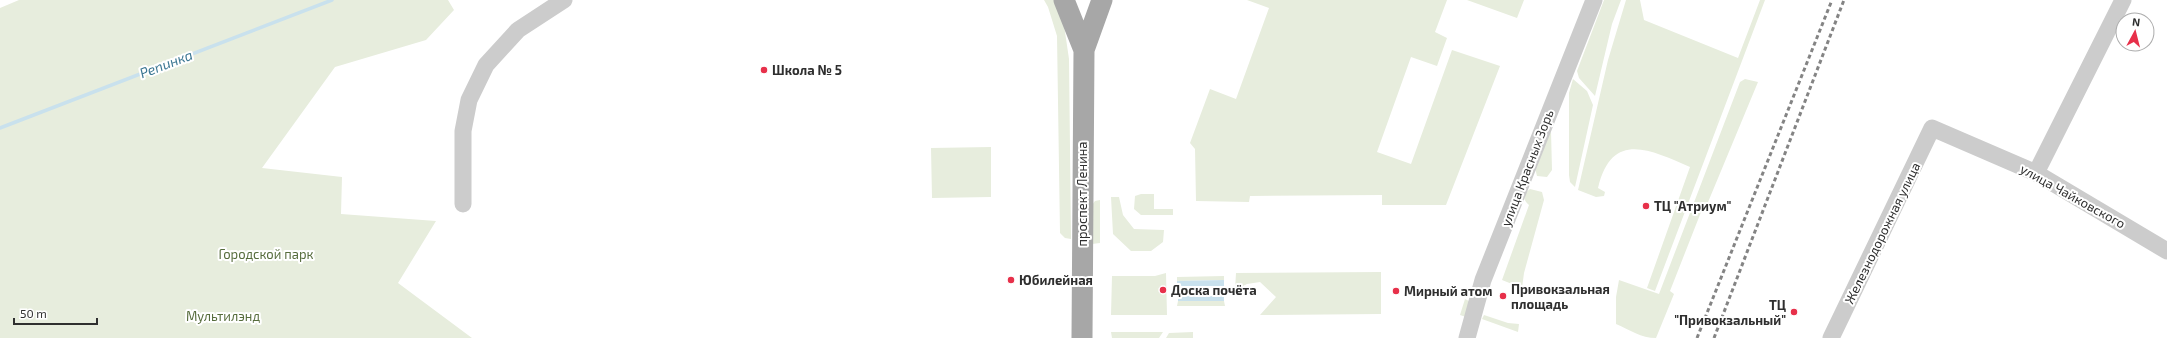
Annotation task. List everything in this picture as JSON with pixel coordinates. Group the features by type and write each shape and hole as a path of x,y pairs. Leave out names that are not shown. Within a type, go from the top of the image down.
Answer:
{"main road":[{"path":"1064,0 1084,50"},
{"path":"1084,50 1102,0"},
{"name":"проспект Ленина","path":"1082,338 1084,50"}],"street":[{"path":"464,204 463,131 473,93 486,65 518,30 564,0"},
{"name":"улица Красных Зорь","path":"1466,338 1483,280 1594,0"},
{"path":"2036,173 2123,0"},
{"name":"улица Чайковского","path":"1932,128 2036,173 2167,251"},
{"name":"Железнодорожная улица","path":"1831,338 1932,128"}],"green space":[{"path":"19,0 448,0 454,10 426,40 335,67 262,168 342,177 341,214 436,221 398,283 472,338 0,338 0,8"},
{"path":"1044,0 1054,0 1055,2 1064,25 1069,59 1071,239 1065,238 1060,233 1057,36 1048,7"},
{"path":"1247,0 1447,0 1435,32 1447,38 1437,66 1411,57 1377,152 1411,164 1452,50 1500,66 1446,205 1382,205 1382,195 1250,196 1249,202 1196,201 1195,149 1190,143 1210,89 1236,99 1269,8"},
{"path":"1467,0 1524,0 1517,18"},
{"path":"1604,0 1621,0 1612,24 1595,96 1579,78 1577,71"},
{"path":"1626,0 1640,0 1644,20 1738,58 1760,0 1765,0 1655,291 1647,288 1690,167 1647,151 1634,149 1623,151 1613,158 1604,170 1598,188 1605,192 1604,196 1596,197 1578,190 1608,60"},
{"path":"1573,79 1587,91 1593,105 1575,187 1570,182 1569,175 1569,93"},
{"path":"1745,79 1758,82 1706,207 1703,207 1670,291 1674,294 1656,338 1640,335 1616,324 1616,297 1619,280 1659,294 1740,82"},
{"path":"1551,131 1552,170 1547,177 1537,176 1535,168"},
{"path":"991,147 991,197 932,198 931,148"},
{"path":"1530,189 1542,192 1544,200 1524,273 1522,288 1502,280 1529,205 1525,201 1524,197"},
{"path":"1141,194 1154,194 1154,209 1173,209 1173,215 1141,215 1134,209 1135,196"},
{"path":"1111,197 1119,197 1123,215 1134,229 1164,230 1163,242 1151,251 1131,251 1113,234"},
{"path":"1100,200 1100,243 1092,244 1092,205 1095,201"},
{"path":"1381,272 1381,314 1260,315 1276,297 1260,282 1247,284 1235,290 1236,273"},
{"path":"1166,273 1167,315 1111,315 1112,276 1155,276"},
{"path":"1224,276 1224,280 1177,281 1177,277"},
{"path":"1465,299 1471,302 1466,317 1460,315"},
{"path":"1178,301 1224,301 1225,306 1177,306"},
{"path":"1484,315 1508,323 1519,324 1518,332 1482,319"},
{"path":"1111,332 1163,332 1159,338 1112,338"},
{"path":"1193,332 1193,338 1166,338 1169,333"}],"water":[{"path":"1224,280 1224,286 1177,286 1177,281"},
{"path":"1178,296 1224,296 1224,301 1178,301"}],"waterway":[{"name":"Репинка","path":"0,128 332,0"}],"railway":[{"path":"1697,338 1832,0"},
{"path":"1714,338 1844,0"}],"place":[{"name":"Школа № 5","path":"764,70"},
{"name":"ТЦ \"Атриум\"","path":"1646,206"},
{"name":"Юбилейная","path":"1011,280"},
{"name":"Доска почёта","path":"1163,290"},
{"name":"Мирный атом","path":"1396,291"},
{"name":"Привокзальная площадь","path":"1503,296"},
{"name":"ТЦ \"Привокзальный\"","path":"1794,312"}],"park label":[{"name":"Городской парк","path":"266,254"},
{"name":"Мультилэнд","path":"223,316"}]}
